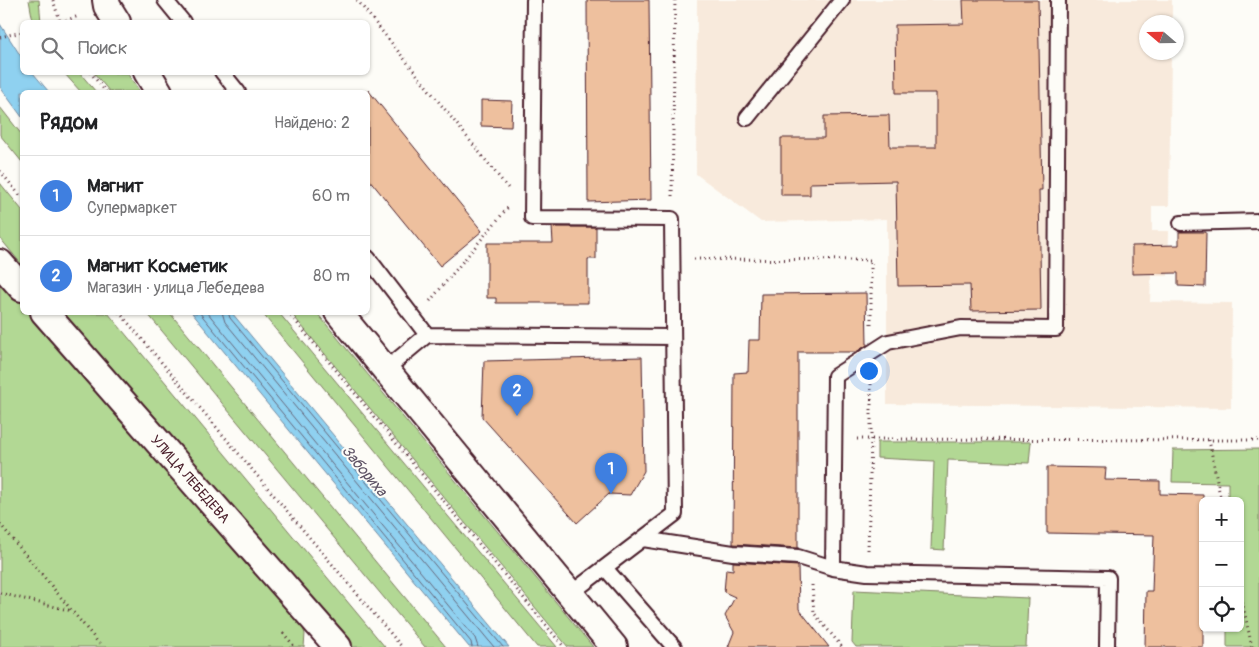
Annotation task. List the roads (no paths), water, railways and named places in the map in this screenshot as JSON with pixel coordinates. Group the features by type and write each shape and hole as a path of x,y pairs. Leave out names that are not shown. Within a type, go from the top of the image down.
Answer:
{"street":[{"path":"106,0 107,6 116,20"},
{"path":"149,75 158,90"},
{"path":"0,262 20,286"},
{"name":"УЛИЦА ЛЕБЕДЕВА","path":"47,315 332,645"},
{"path":"340,315 614,647"}],"lane":[{"path":"165,0 181,20"},
{"path":"534,0 532,218 672,219 675,514 570,594"},
{"path":"748,118 842,0"},
{"path":"833,568 835,376 888,342 960,328 1056,328 1058,0"},
{"path":"224,75 236,90"},
{"path":"1181,223 1259,221"},
{"path":"370,261 428,334"},
{"path":"385,370 428,334 673,337"},
{"path":"643,539 733,553 798,557 833,568 867,573 1108,578 1107,647"},
{"path":"605,568 674,647"}],"water":[{"path":"0,24 20,55 20,75 35,75 47,90 20,90 20,114 0,87"},
{"path":"194,315 234,315 509,647 469,647"}],"place":[{"name":"Магнит Косметик","path":"517,416"},
{"name":"Магнит","path":"611,494"}],"water label":[{"name":"Забориха","path":"364,471"}]}
